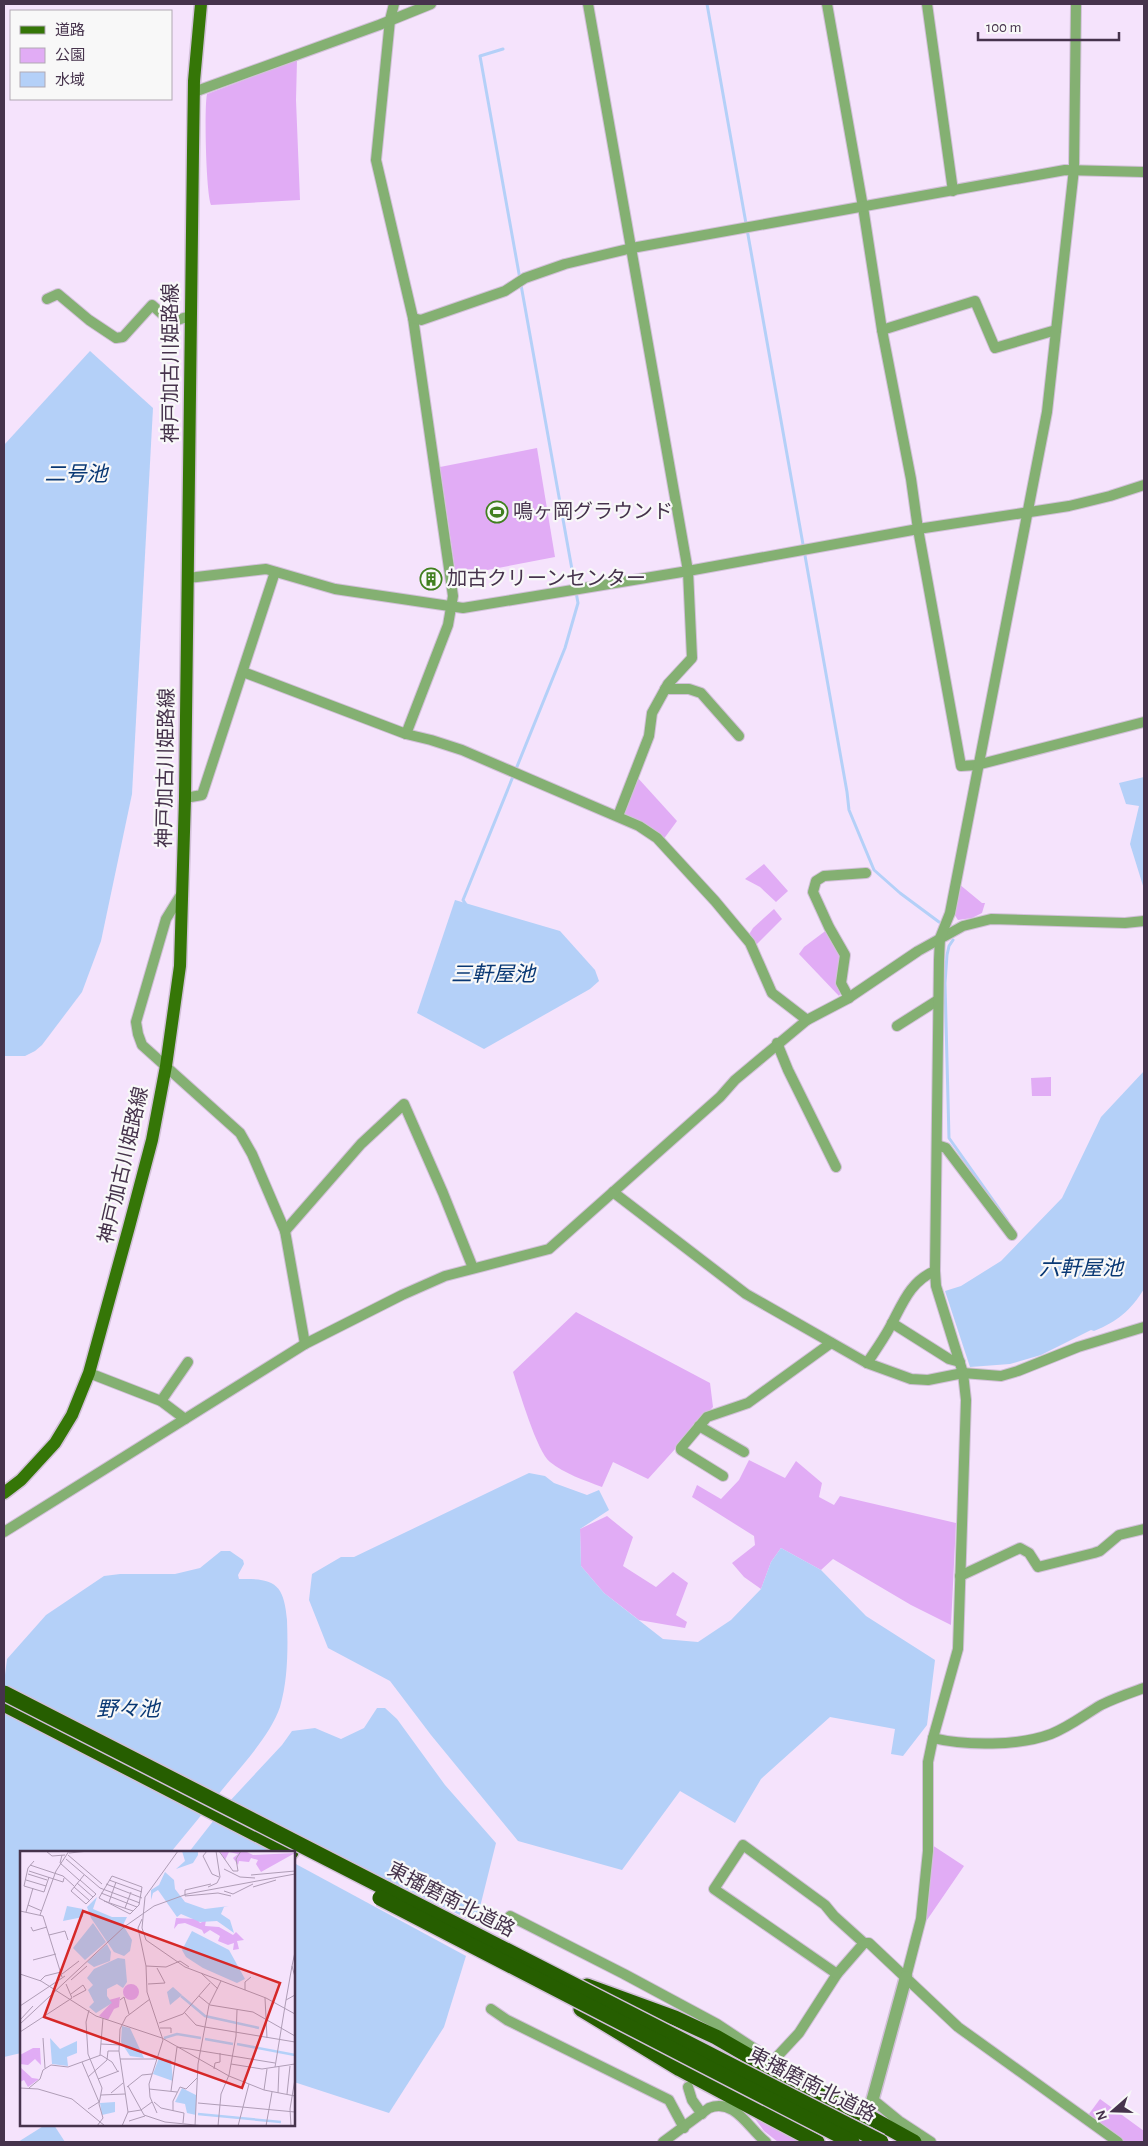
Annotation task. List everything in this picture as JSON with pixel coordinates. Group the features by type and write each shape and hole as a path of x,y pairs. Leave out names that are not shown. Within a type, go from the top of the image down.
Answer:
{"highway":[{"name":"東播磨南北道路","path":"4,1693 852,2142"},
{"name":"東播磨南北道路","path":"4,1704 288,1851"},
{"name":"東播磨南北道路","path":"295,1854 881,2142"},
{"path":"543,1977 646,2008 716,2038 799,2085 869,2117 914,2142"},
{"path":"543,1977 633,2041 680,2069 817,2142"}],"main road":[{"name":"神戸加古川姫路線","path":"4,1493 21,1480 55,1443 72,1414 88,1373 147,1158 166,1066 180,966 185,798 194,92 201,4"}],"street":[{"path":"394,4 390,20 376,160 382,193 413,318 453,596 448,625 406,734"},
{"path":"194,92 431,4"},
{"path":"588,4 688,571 692,658 665,689 652,714 649,736 618,816"},
{"path":"827,4 863,207 882,330 911,479 918,529 961,766 977,765 1144,722"},
{"path":"927,4 953,191"},
{"path":"861,2142 921,1918 928,1850 928,1762 932,1738 958,1649 965,1425 963,1373 936,1286 935,1271 940,938 950,913 977,765 1047,412 1074,169 1076,4"},
{"path":"413,318 421,320 505,291 525,278 565,264 632,248 1074,169 1144,172"},
{"path":"47,299 58,294 89,320 116,338 123,337 152,305 171,322 190,316"},
{"path":"882,330 975,301 995,348 1056,330"},
{"path":"188,578 266,569 334,589 462,608 688,571 918,529 1077,504 1144,484"},
{"path":"185,798 202,795 275,572"},
{"path":"243,672 406,734 462,750 618,816 657,838 750,943 772,993 807,1020"},
{"path":"665,689 689,689 701,693 739,736"},
{"path":"849,998 841,983 845,955 829,927 813,892 816,881 824,876 866,872"},
{"path":"182,893 166,919 136,1022 138,1034 142,1045 240,1133 270,1193 285,1231 305,1344"},
{"path":"4,1532 305,1344 424,1285 473,1268 549,1249 720,1097 735,1080 777,1043 807,1020 849,998 940,938 963,926 991,920 1125,923 1144,921"},
{"path":"896,1026 938,1000"},
{"path":"777,1043 788,1070 836,1167"},
{"path":"285,1231 362,1144 404,1104 473,1268"},
{"path":"937,1146 946,1148 1012,1235"},
{"path":"614,1192 746,1294 868,1363 912,1379 928,1380 963,1373 1001,1376 1078,1347 1144,1327"},
{"path":"868,1363 905,1297 919,1280 935,1271"},
{"path":"892,1323 950,1359 960,1362"},
{"path":"723,1476 681,1450 699,1426 711,1414 748,1403 831,1343"},
{"path":"161,1401 188,1362"},
{"path":"88,1373 161,1401 178,1415 185,1418"},
{"path":"699,1426 744,1452"},
{"path":"960,1576 1020,1548 1029,1552 1038,1567 1100,1551 1119,1535 1144,1529"},
{"path":"932,1738 946,1741 987,1743 1030,1741 1051,1734 1102,1705 1144,1688"},
{"path":"837,1974 714,1889 743,1845 826,1905 834,1916 864,1943 869,1943 958,2027 1118,2142"},
{"path":"510,1916 717,2024 772,2061 799,2033 837,1974 864,1943"},
{"path":"491,2008 498,2019 669,2100 684,2128"},
{"path":"688,2088 692,2100 702,2114"},
{"path":"872,2100 931,2142"},
{"path":"663,2142 710,2108 723,2105 742,2116 766,2142"}],"green space":[{"path":"297,60 296,100 300,200 211,205 206,150 207,94"},
{"name":"鳴ヶ岡グラウンド","path":"537,448 555,557 456,576 440,467"},
{"path":"637,777 677,821 663,840 623,814"},
{"path":"764,864 788,891 776,902 760,887 745,879"},
{"path":"959,884 982,903 985,903 982,913 972,918 958,920 954,914"},
{"path":"774,909 782,919 754,947 748,936 753,928"},
{"path":"828,929 842,951 842,991 839,996 799,954 804,947"},
{"path":"1051,1077 1051,1096 1032,1096 1031,1078"},
{"path":"576,1312 710,1383 713,1407 648,1479 613,1462 602,1487 562,1470 550,1462 534,1434 513,1372"},
{"path":"749,1460 785,1478 796,1461 822,1483 819,1497 834,1505 840,1496 956,1523 951,1625 911,1605 833,1559 821,1570 781,1548 771,1562 761,1589 744,1577 732,1563 755,1545 754,1536 692,1497 697,1485 721,1499 739,1480"},
{"path":"607,1516 633,1537 623,1566 656,1587 673,1572 688,1583 676,1615 687,1622 685,1628 639,1620 604,1593 581,1566 580,1529"},
{"path":"932,1845 964,1866 927,1920 924,1919 929,1892"},
{"path":"1100,2099 1144,2131 1144,2142 1121,2142 1086,2118"},
{"path":"750,2112 806,2142 778,2142 764,2131"}],"water":[{"name":"二号池","path":"90,351 153,408 132,794 101,941 82,992 42,1045 35,1051 25,1056 4,1056 4,445"},
{"path":"1144,777 1144,889 1130,844 1139,806 1126,804 1119,783"},
{"name":"三軒屋池","path":"455,900 560,931 595,970 599,981 590,989 484,1049 417,1013"},
{"name":"六軒屋池","path":"1144,1071 1144,1289 1129,1309 1116,1319 1041,1355 1010,1364 970,1367 945,1291 961,1286 1001,1261 1062,1198 1101,1117"},
{"path":"529,1473 545,1476 554,1483 587,1495 599,1490 609,1510 580,1529 581,1566 604,1593 663,1639 698,1642 731,1620 761,1589 771,1562 781,1548 821,1570 866,1616 935,1660 927,1725 903,1756 891,1754 895,1729 830,1717 761,1779 735,1823 680,1791 622,1870 518,1841 431,1735 390,1681 328,1648 309,1600 312,1574 341,1557 354,1557"},
{"name":"野々池","path":"221,1551 230,1551 243,1560 244,1564 238,1575 239,1579 269,1582 280,1591 286,1608 287,1664 285,1686 280,1707 271,1726 252,1754 172,1851 20,1851 20,2053 4,2057 4,1683 7,1659 46,1615 104,1576 120,1574 175,1574 200,1568"},
{"path":"377,1708 385,1708 397,1719 445,1785 496,1843 476,1923 229,1802 282,1745 292,1731 315,1728 341,1739 364,1728"},
{"path":"214,1820 271,1851 190,1851"},
{"path":"295,1864 466,1956 444,2027 389,2113 295,2082"},
{"path":"43,2126 55,2126 65,2142 18,2142"}],"waterway":[{"path":"707,4 849,810 874,870 900,893 939,922"},
{"path":"467,906 463,900 565,648 578,603 480,56 503,49"},
{"path":"953,940 947,955 945,983 949,1138 1007,1220"}],"place":[{"name":"鳴ヶ岡グラウンド","path":"497,512"},
{"name":"加古クリーンセンター","path":"431,579"}]}
